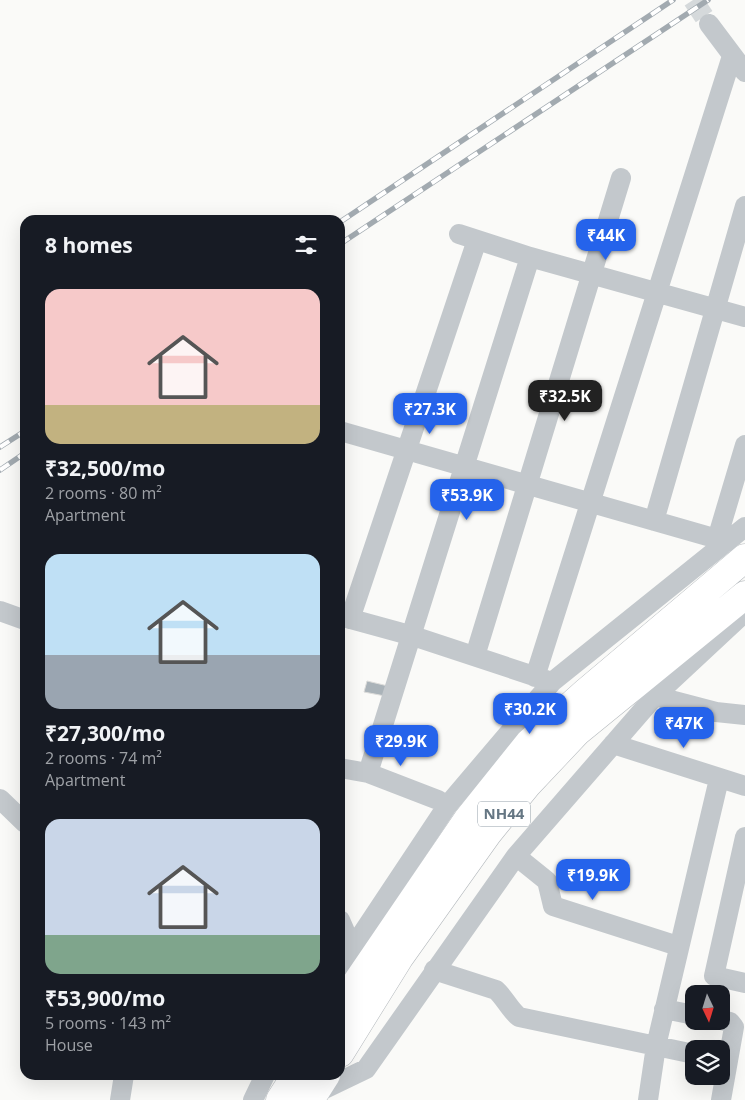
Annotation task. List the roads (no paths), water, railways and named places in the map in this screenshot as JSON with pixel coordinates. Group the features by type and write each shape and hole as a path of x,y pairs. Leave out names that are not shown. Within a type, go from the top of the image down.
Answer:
{"highway":[{"name":"NH44","path":"345,1000 468,819 529,743 586,692 736,541"},
{"name":"NH44","path":"345,1045 399,958 488,833 527,785 577,732 745,595"},
{"path":"261,1087 312,1086"}],"street":[{"path":"709,24 745,72"},
{"path":"543,679 590,503 732,56"},
{"path":"475,656 593,276 621,178"},
{"path":"654,521 745,206"},
{"path":"543,679 413,636 345,617 406,450 468,237 530,258 745,317"},
{"path":"368,774 413,636 530,258"},
{"path":"345,432 654,521 736,541"},
{"path":"345,960 447,806 543,679 736,541 745,445"},
{"path":"0,611 20,618"},
{"path":"345,1076 366,1069 516,856 655,696 745,612"},
{"path":"655,696 716,712 745,715"},
{"path":"613,744 745,786"},
{"path":"345,769 368,774 438,800 447,806"},
{"path":"648,1100 664,1009 719,779"},
{"path":"0,799 20,818"},
{"path":"745,837 714,976 745,983"},
{"path":"516,856 546,881 554,906 678,946"},
{"path":"345,932 353,950"},
{"path":"434,970 496,990 501,994 511,1011 519,1017 685,1052"},
{"path":"664,1009 685,1013"},
{"path":"730,1022 734,1027 730,1041"},
{"path":"120,1100 123,1080"},
{"path":"312,1086 331,1080"},
{"path":"722,1100 723,1085"}],"tunnel":[{"path":"693,0 709,24"}],"railway":[{"path":"345,219 673,0"},
{"path":"345,241 708,0"},
{"path":"0,447 20,434"},
{"path":"0,470 20,456"}]}
